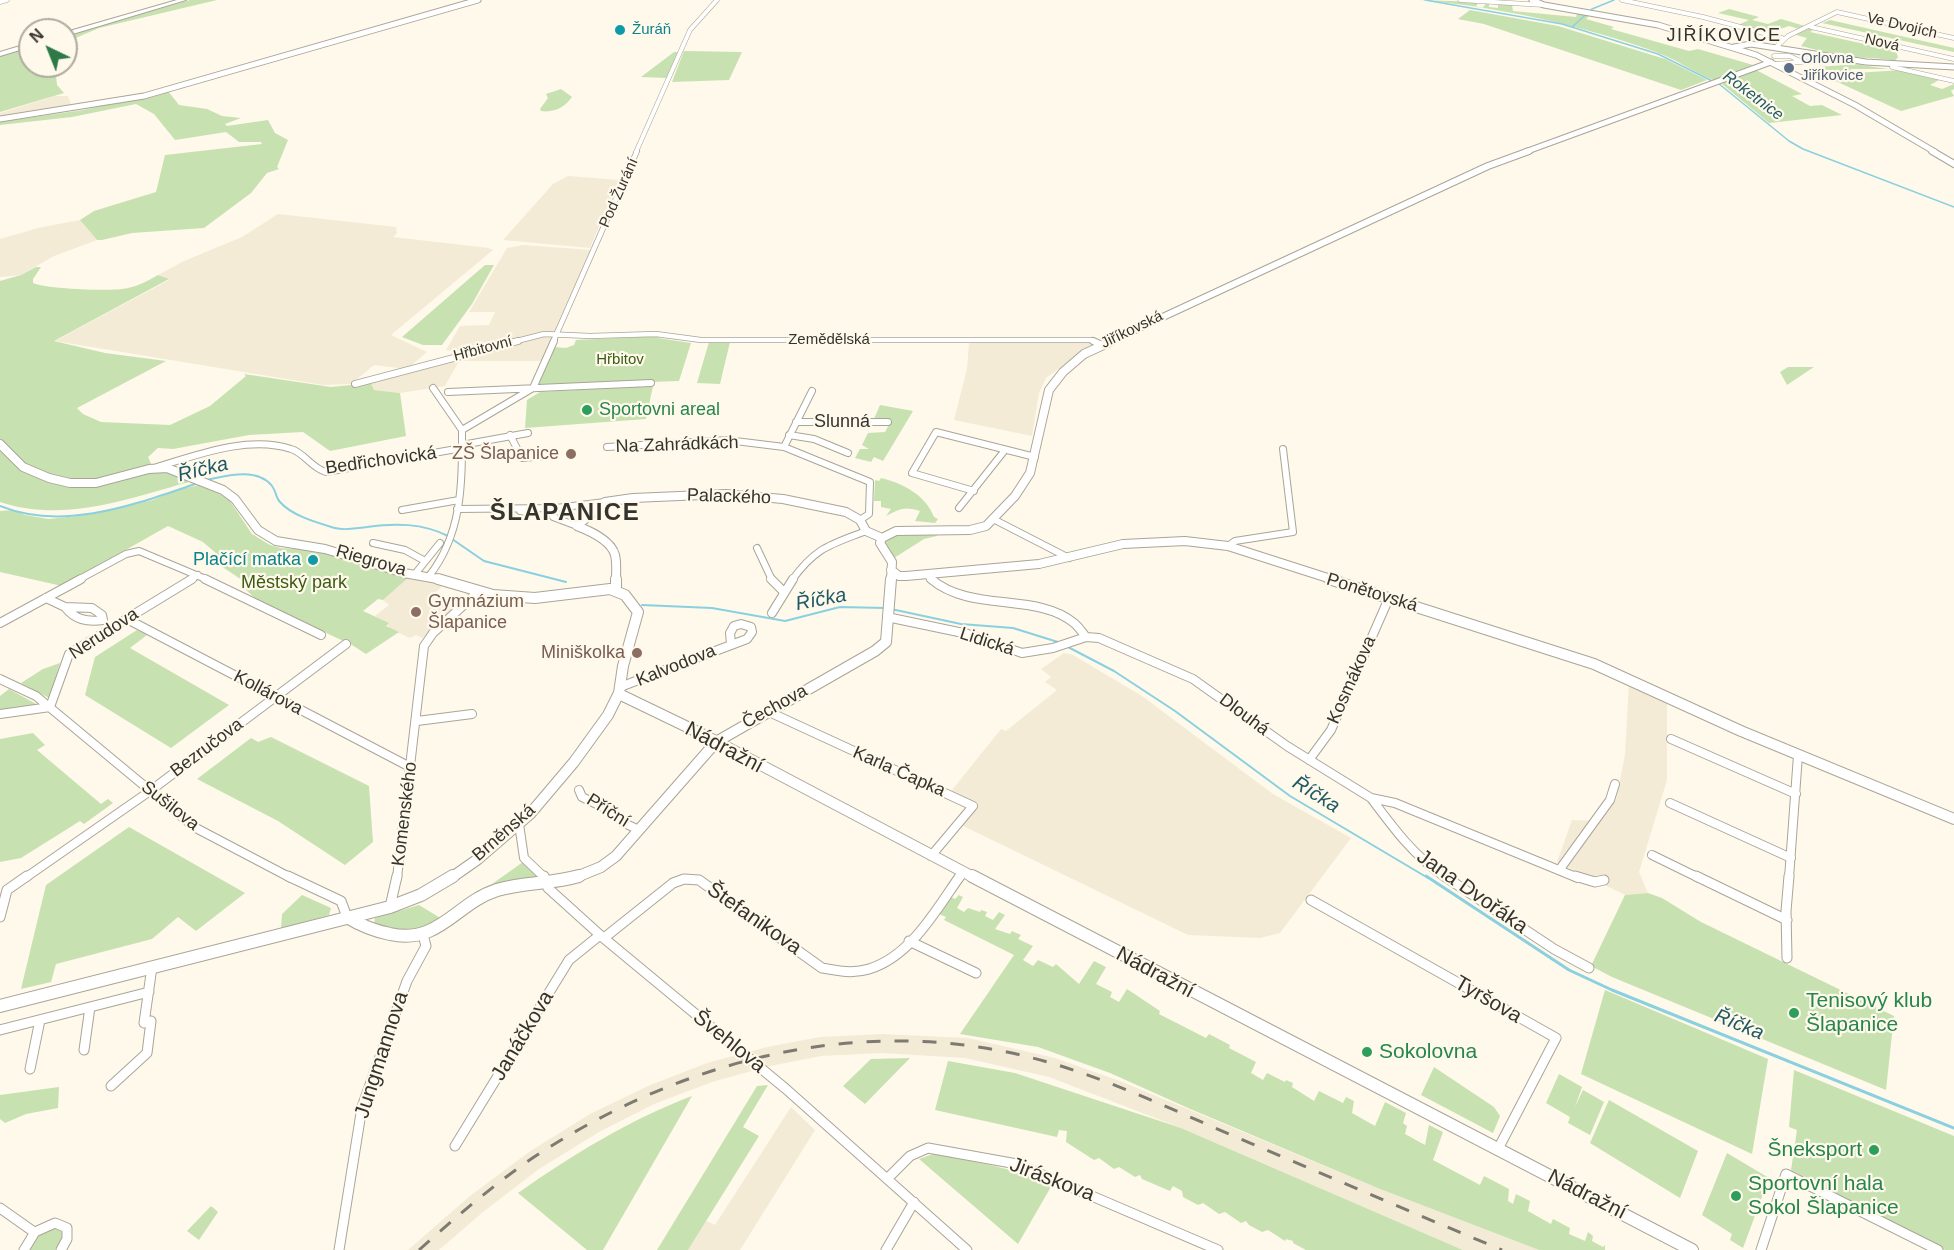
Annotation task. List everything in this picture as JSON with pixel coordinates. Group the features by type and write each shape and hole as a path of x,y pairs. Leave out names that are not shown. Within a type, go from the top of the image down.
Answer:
{"highway":[{"path":"78,28 173,0"},
{"path":"78,29 183,0"},
{"path":"0,52 18,47"}],"street":[{"path":"0,2 7,0"},
{"path":"0,119 144,96 477,0"},
{"name":"Pod Žurání","path":"556,335 690,30 717,0"},
{"path":"1460,0 1544,5 1590,11 1658,25 1734,47 1763,57 1877,118 1954,164"},
{"path":"1532,0 1544,5"},
{"path":"1622,0 1743,26 1782,38 1774,56"},
{"name":"Ve Dvojích","path":"1782,38 1811,27 1839,12 1954,38"},
{"name":"Nová","path":"1811,27 1954,59"},
{"path":"1734,47 1747,44 1892,67 1954,81"},
{"path":"1763,57 1790,56 1801,62"},
{"path":"1774,63 1836,59"},
{"name":"Jiříkovská","path":"995,520 1025,484 1035,457 1049,390 1055,380 1084,354 1488,166 1714,82 1774,63"},
{"path":"1892,67 1954,67"},
{"name":"Hřbitovní","path":"355,384 544,334 556,335"},
{"name":"Zemědělská","path":"556,335 656,334 701,340 1091,340 1102,345"},
{"path":"533,388 556,335"},
{"name":"Hřbitovní","path":"448,392 651,383"},
{"path":"429,576 436,570 453,535 463,473 462,430 433,388"},
{"name":"Hřbitovní","path":"462,430 533,388"},
{"path":"784,447 812,391"},
{"name":"Slunná","path":"796,422 888,422"},
{"path":"974,491 912,473 936,432 1035,457"},
{"path":"462,447 528,433"},
{"path":"510,435 522,458 544,456"},
{"path":"789,435 814,440 848,453"},
{"name":"Na Zahrádkách","path":"607,447 727,440 784,447 870,482 868,514 860,520"},
{"name":"Bedřichovická","path":"0,444 23,466 49,478 70,483 96,483 200,454 255,446 291,449 318,471 326,472 462,447"},
{"path":"1227,546 1235,541 1293,532 1282,449"},
{"path":"959,508 1005,450"},
{"name":"Riegrova","path":"149,469 167,468 223,490 235,499 258,530 276,541 325,549 404,573 429,576 493,595 535,598 604,588 616,589"},
{"name":"Palackého","path":"605,502 633,498 726,494 783,499 852,514 860,520"},
{"path":"402,510 459,500"},
{"path":"457,509 556,507 605,502"},
{"path":"577,526 605,502"},
{"path":"556,507 551,515 598,534 612,549 615,554 616,589"},
{"path":"506,508 533,513"},
{"path":"860,520 866,531 882,538"},
{"path":"916,576 899,576 891,570 890,556 880,543 882,538 896,531 981,528 995,520 1069,558"},
{"path":"772,613 783,591 819,550 829,544 866,531"},
{"name":"Ponětovská","path":"916,576 1039,564 1123,544 1185,541 1227,546 1594,664 1798,755 1954,819"},
{"path":"373,543 405,550 425,561"},
{"path":"415,574 440,543"},
{"path":"757,548 769,577 783,591"},
{"path":"0,623 133,551 139,551 198,575 321,635"},
{"name":"Čechova","path":"423,935 470,903 496,891 580,878 599,870 616,856 716,742 875,651 886,642 891,570"},
{"name":"Nerudova","path":"50,707 69,654 198,575"},
{"path":"927,575 937,586 960,595 1043,611 1074,622 1081,627 1086,637"},
{"path":"889,592 899,580 916,576"},
{"name":"Brněnská","path":"0,1006 390,907 413,899 439,885 476,860 519,824 539,803 587,744 620,690 621,675 638,612 631,600 616,589"},
{"name":"Komenského","path":"390,907 400,863 426,640 479,591"},
{"path":"46,598 65,607 78,620 93,622 103,620"},
{"name":"Kosmákova","path":"1309,759 1331,730 1389,598"},
{"path":"65,607 92,608 98,611 103,620 114,626"},
{"name":"Lidická","path":"887,611 968,634 1022,653 1053,648 1086,637"},
{"name":"Kollárova","path":"127,619 410,767"},
{"name":"Dlouhá","path":"1086,637 1099,639 1193,679 1287,746 1371,798 1395,803 1581,879 1595,882 1604,880"},
{"name":"Bezručova","path":"3,889 150,791 346,644"},
{"name":"Kalvodova","path":"620,690 731,644"},
{"name":"Sušilova","path":"0,679 36,696 194,827 268,867 341,901 347,917"},
{"name":"Nádražní","path":"620,690 1198,996 1692,1250"},
{"path":"0,714 50,707"},
{"name":"Karla Čapka","path":"767,711 973,806 931,856"},
{"path":"417,721 472,714"},
{"path":"1671,739 1796,794"},
{"path":"1786,958 1798,755"},
{"path":"1560,869 1610,800 1615,784"},
{"name":"Příční","path":"579,790 582,797 591,803 613,812 622,822 639,830"},
{"name":"Jana Dvořáka","path":"1371,798 1405,844 1427,865 1554,949 1589,968"},
{"path":"1670,803 1791,858"},
{"path":"519,824 524,858 544,875 545,883"},
{"path":"1652,855 1787,920"},
{"name":"Štefanikova","path":"602,937 673,883 684,879 699,880 822,968 837,972 859,972 883,965 900,952 963,872"},
{"name":"Švehlova","path":"545,883 602,937 786,1089 967,1250"},
{"path":"0,917 3,889"},
{"name":"Tyršova","path":"1311,900 1556,1038 1498,1149"},
{"path":"347,917 358,925 410,938 423,935"},
{"name":"Jungmannova","path":"339,1250 362,1107 407,981 426,946 423,935"},
{"name":"Janáčkova","path":"455,1146 569,960 602,937"},
{"path":"909,941 976,973"},
{"path":"111,1086 147,1053 152,1021 144,1023 152,967"},
{"path":"0,1030 149,992"},
{"path":"84,1050 90,1007"},
{"path":"30,1069 40,1020"},
{"name":"Jiráskova","path":"888,1178 906,1158 917,1150 928,1148 1017,1164 1218,1250"},
{"path":"1761,1250 1786,1174 1938,1250"},
{"path":"886,1250 914,1202"},
{"path":"0,1208 34,1232"},
{"path":"24,1250 34,1232 47,1225 64,1225 68,1233 61,1250"}],"shaded area":[{"path":"55,96 68,96 71,105 0,116 0,113"},
{"path":"568,176 619,180 590,248 503,240 553,184"},
{"path":"278,214 396,227 397,233 393,237 493,250 391,335 427,352 407,369 374,365 351,384 323,385 55,341 169,280 158,275 184,261 242,237"},
{"path":"80,220 97,240 54,256 21,275 0,277 0,239 38,228"},
{"path":"523,245 591,250 544,361 459,361 445,386 400,393 374,390 371,383 462,354 459,351 446,350 460,326 489,325 495,312 469,312 507,248"},
{"path":"969,342 1095,342 1046,378 1039,393 1032,436 954,420 967,369"},
{"name":"Gymnázium Šlapanice","path":"423,577 443,585 430,598 456,607 422,638 416,635 410,638 390,629 385,622 375,616 389,605 383,600 408,578"},
{"path":"1064,653 1073,655 1142,696 1273,794 1351,838 1280,933 1260,938 1188,935 955,822 970,804 948,795 1001,729 1006,731 1057,690 1045,682 1051,677 1041,669"},
{"path":"1629,682 1667,700 1667,780 1639,872 1648,893 1625,895 1557,862 1572,820 1600,821 1616,799 1625,755"},
{"path":"882,1034 968,1038 1055,1058 1120,1081 1380,1189 1539,1250 1463,1250 1181,1128 1049,1077 965,1058 881,1053 821,1056 770,1066 712,1082 654,1104 599,1132 539,1169 483,1212 439,1250 408,1250 470,1196 529,1152 590,1114 648,1086 707,1063 767,1047 820,1037"},
{"path":"791,1107 815,1130 740,1250 688,1250 706,1221 715,1225"}],"green space":[{"path":"190,0 217,0 99,28 78,37 78,33"},
{"path":"1420,0 1478,2 1476,7"},
{"path":"1486,3 1489,7 1498,8 1498,4 1512,5 1513,11 1576,17 1578,11 1592,13 1586,19 1614,27 1611,29 1689,51 1698,49 1753,65 1713,80 1663,55 1628,42 1540,18 1483,8"},
{"path":"1729,9 1759,17 1752,20 1768,24 1781,19 1815,29 1810,32 1896,51 1898,57 1895,61 1847,56 1801,46 1807,38 1789,33 1799,29 1789,26 1768,33 1738,25 1749,20 1718,13"},
{"path":"1470,10 1558,26 1665,59 1707,80 1681,90 1484,24 1458,19"},
{"path":"1830,20 1954,48 1954,52 1822,23"},
{"path":"18,50 18,78 56,78 57,85 64,93 0,112 0,56"},
{"path":"684,51 742,52 729,80 672,82"},
{"path":"674,52 679,52 667,78 641,77"},
{"path":"1855,64 1888,69 1850,69 1856,73 1902,70 1941,79 1930,85 1942,89 1954,84 1954,89 1951,91 1954,96 1901,111 1807,68"},
{"path":"1756,70 1802,94 1792,96 1810,106 1822,105 1842,115 1769,123 1722,84 1724,81"},
{"path":"561,89 572,97 569,101 555,110 541,111 540,109 548,98 546,94"},
{"path":"168,91 179,105 207,109 222,116 241,118 225,124 227,126 268,120 275,133 288,140 277,167 279,169 267,173 251,193 204,228 132,233 97,240 80,220 94,211 156,192 165,155 262,144 261,142 239,142 226,132 175,140 154,114 136,104 72,117 0,125 0,122 83,110"},
{"path":"485,265 494,265 472,304 442,345 423,345 402,337"},
{"path":"36,267 41,267 33,283 65,288 120,289 139,285 158,275 169,279 54,341 105,353 166,361 77,408 83,414 101,422 170,425 210,406 246,376 244,374 331,387 371,383 374,390 400,393 406,436 330,451 303,432 249,435 173,449 158,448 148,457 152,466 167,468 196,480 99,506 74,509 25,508 0,502 0,281 21,275"},
{"name":"Hřbitov","path":"659,336 658,338 691,343 679,381 538,386 554,347 566,348 574,345 576,340"},
{"path":"709,342 730,342 720,384 697,383"},
{"path":"1788,367 1814,367 1787,385 1780,372"},
{"name":"Sportovni areal","path":"653,386 646,419 525,428 527,400 540,392"},
{"path":"880,405 913,411 883,461 874,457 871,462 855,458 860,449 869,449 862,445 868,433 885,432 892,419 874,419"},
{"path":"881,478 897,483 919,496 934,517 938,519 935,523 915,521 920,511 909,509 899,510 886,516 891,509 881,507 881,501 874,501 875,480 879,481"},
{"name":"Městský park","path":"199,485 228,498 252,534 270,545 323,551 408,578 383,600 378,599 363,611 389,623 386,626 399,632 366,654 352,645 258,601 244,588 248,584 215,562 217,554 203,542 168,526 62,586 0,572 0,511 14,510 25,515 49,519 78,516 153,500 176,490"},
{"path":"900,533 937,534 937,536 924,539 894,558 884,542"},
{"path":"137,630 147,635 130,648 229,705 171,748 85,695 95,657"},
{"path":"60,663 49,698 21,683 43,669"},
{"path":"9,689 38,705 0,712 0,696"},
{"path":"33,733 45,745 37,750 101,804 108,799 113,803 84,824 80,821 21,858 0,862 0,739"},
{"path":"271,737 369,786 373,842 345,865 278,821 197,779 251,738 258,742"},
{"path":"129,827 245,893 196,931 178,917 152,939 56,964 51,982 21,989 46,885"},
{"path":"523,862 537,877 536,881 485,889"},
{"name":"Tenisový klub Šlapanice","path":"1648,893 1662,898 1701,922 1894,1016 1886,1090 1612,977 1591,966 1625,895"},
{"path":"302,895 331,908 329,915 281,929 282,914"},
{"path":"959,895 963,897 957,908 964,912 968,908 980,912 981,910 987,912 985,916 993,920 999,912 1005,915 995,929 1010,934 1012,931 1021,935 1018,939 1033,946 1023,960 1033,966 1038,960 1053,967 1056,964 1079,984 1094,961 1106,967 1096,984 1112,992 1110,997 1119,1002 1127,989 1160,1011 1159,1014 1206,1038 1209,1034 1256,1062 1251,1073 1263,1080 1267,1073 1285,1082 1286,1080 1293,1083 1292,1087 1314,1101 1319,1091 1343,1103 1346,1097 1354,1101 1352,1113 1375,1126 1385,1102 1406,1113 1403,1123 1407,1126 1405,1134 1425,1145 1429,1125 1443,1132 1433,1160 1480,1185 1484,1176 1509,1189 1508,1201 1513,1204 1516,1194 1530,1201 1528,1211 1551,1224 1553,1219 1570,1228 1569,1234 1585,1241 1588,1232 1593,1236 1592,1241 1603,1247 1605,1245 1605,1250 1539,1250 1380,1189 1110,1073 1038,1047 960,1034 1014,955 944,920 946,917 939,914 951,897 955,899"},
{"path":"419,905 442,919 409,930 394,929 374,923 375,918"},
{"path":"1605,990 1768,1059 1752,1154 1581,1074"},
{"path":"910,1058 865,1104 843,1086 871,1059"},
{"path":"948,1061 1015,1073 1181,1128 1463,1250 1306,1250 1293,1241 1286,1239 1285,1241 1268,1230 1262,1232 1246,1221 1241,1223 1225,1212 1219,1214 1203,1203 1198,1205 1183,1197 1182,1191 1173,1186 1170,1191 1142,1179 1140,1175 1135,1177 1119,1167 1114,1169 1099,1158 1094,1160 1066,1142 1067,1131 1059,1130 1057,1137 935,1110"},
{"path":"1434,1067 1494,1107 1500,1116 1493,1133 1421,1095"},
{"name":"Šneksport","path":"1794,1070 1954,1136 1954,1250 1945,1250 1791,1170 1797,1130 1789,1127"},
{"path":"1559,1074 1582,1087 1575,1107 1583,1090 1604,1102 1590,1135 1568,1123 1570,1117 1546,1103"},
{"path":"768,1085 743,1127 759,1136 688,1250 657,1250 757,1086"},
{"path":"59,1087 58,1108 26,1114 5,1123 0,1119 0,1095"},
{"path":"692,1096 603,1250 587,1250 518,1193 602,1139"},
{"path":"1609,1100 1698,1151 1680,1198 1590,1143"},
{"name":"Sportovní hala Sokol Šlapanice","path":"1727,1153 1769,1178 1743,1248 1730,1240 1732,1234 1702,1215"},
{"path":"933,1154 978,1162 1052,1185 1018,1244 919,1159"},
{"path":"211,1206 218,1212 199,1240 187,1231"},
{"path":"51,1228 60,1230 62,1233 62,1238 55,1250 30,1250 36,1237"}],"waterway":[{"name":"Roketnice","path":"1425,0 1562,24 1658,54 1712,81"},
{"path":"1572,27 1592,9 1614,0"},
{"name":"Roketnice","path":"1718,83 1789,141 1803,149 1954,207"},
{"name":"Říčka","path":"206,480 241,474 258,476 272,486 285,507 306,518 335,528 408,525 448,536"},
{"name":"Říčka","path":"0,506 24,513 74,516 125,506 198,483"},
{"name":"Říčka","path":"452,539 484,561 566,582"},
{"name":"Říčka","path":"642,605 712,608 785,621 840,607 885,608"},
{"name":"Říčka","path":"891,609 961,624 1013,628 1061,643"},
{"name":"Říčka","path":"1066,646 1114,671 1175,711 1290,796 1428,878"},
{"name":"Říčka","path":"1426,876 1569,970 1612,990 1954,1128"}],"railway":[{"path":"419,1250 475,1202 534,1157 588,1125 644,1097 701,1074 761,1057 821,1046 883,1041 945,1043 1007,1052 1064,1067 1148,1099 1502,1250"}],"place":[{"name":"Žuráň","path":"620,30"},
{"name":"Orlovna Jiříkovice","path":"1789,68"},
{"name":"Sportovni areal","path":"587,410"},
{"name":"ZŠ Šlapanice","path":"571,454"},
{"name":"Plačící matka","path":"313,560"},
{"name":"Gymnázium Šlapanice","path":"416,612"},
{"name":"Miniškolka","path":"637,653"},
{"name":"Tenisový klub Šlapanice","path":"1794,1013"},
{"name":"Sokolovna","path":"1367,1052"},
{"name":"Šneksport","path":"1874,1150"},
{"name":"Sportovní hala Sokol Šlapanice","path":"1736,1196"}],"district":[{"name":"JIŘÍKOVICE","path":"1724,36"},
{"name":"ŠLAPANICE","path":"565,513"}]}
